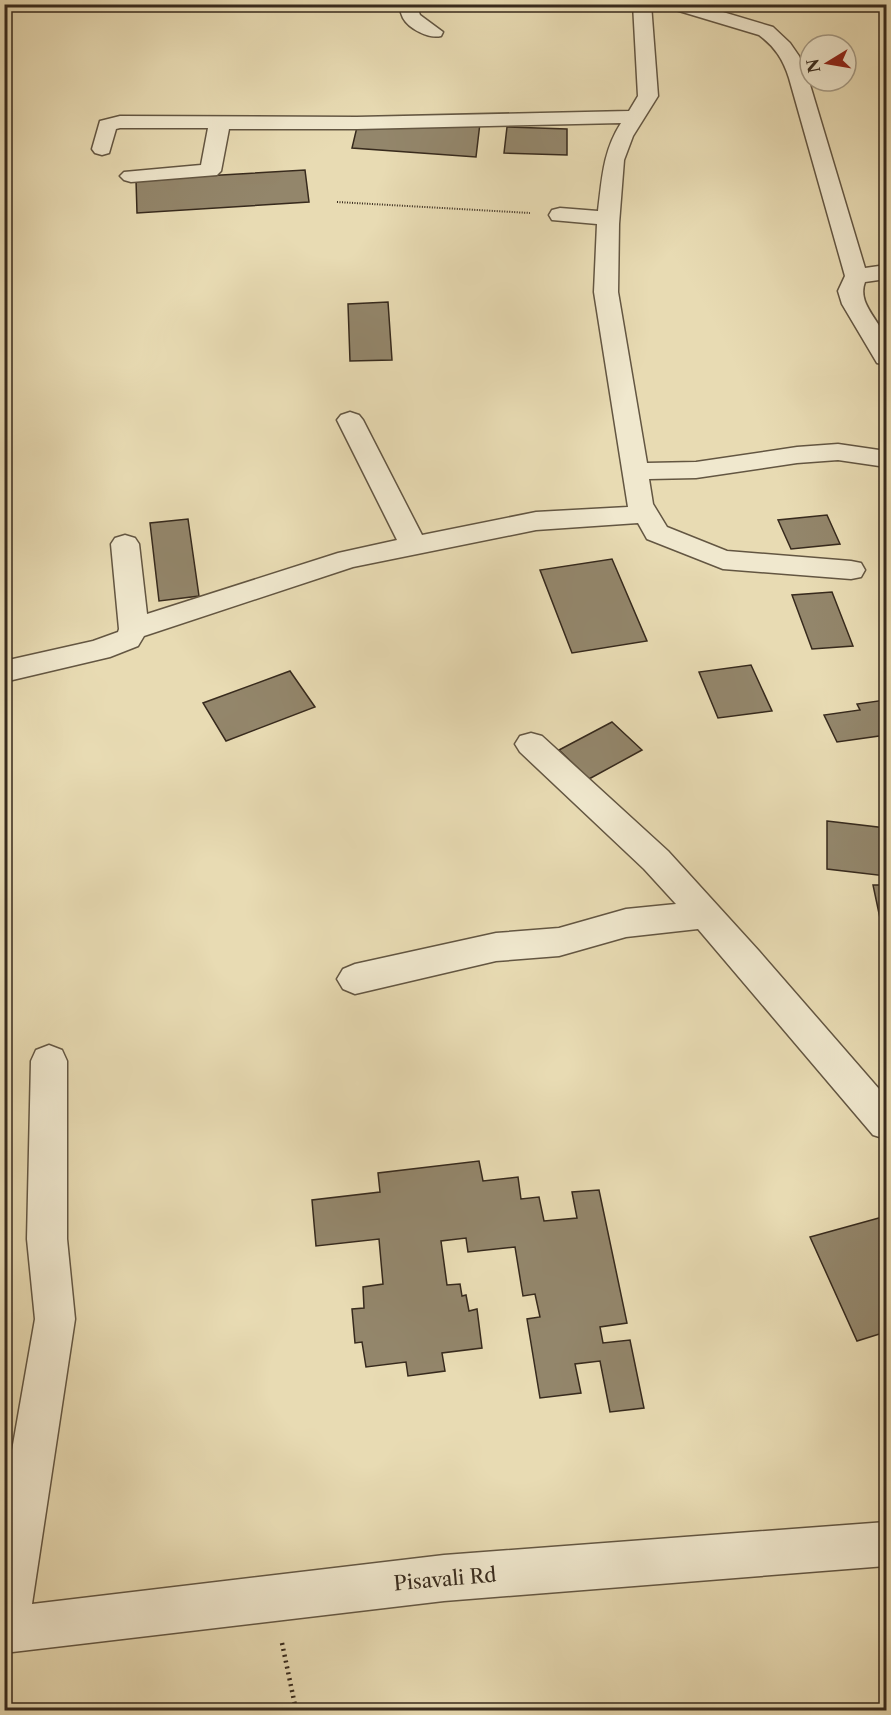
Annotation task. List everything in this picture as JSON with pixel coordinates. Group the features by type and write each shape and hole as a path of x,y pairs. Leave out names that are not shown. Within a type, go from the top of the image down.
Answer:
{"street":[{"path":"407,4 411,18 434,32"},
{"path":"642,4 648,96 623,136 614,160 606,292 640,504 657,533 723,560 851,570"},
{"path":"675,4 766,31 779,39 787,49 801,87 856,276 850,291 854,304 886,358"},
{"path":"102,149 105,128 113,123 357,123 636,117"},
{"path":"131,176 210,171 220,122"},
{"path":"560,215 609,218"},
{"path":"856,276 886,272"},
{"path":"350,420 414,546"},
{"path":"636,471 696,470 796,455 838,452 886,459"},
{"path":"134,629 348,559 536,521 647,514"},
{"path":"4,672 100,650 128,639 134,629 125,544"},
{"path":"531,744 656,860 886,1123"},
{"path":"355,979 496,946 559,942 626,922 706,915"},
{"path":"5,1630 55,1319 56,1295 49,1268 47,1239 50,1061"},
{"name":"Pisavali Rd","path":"5,1630 444,1578 886,1544"}],"path":[{"path":"337,202 560,215"},
{"path":"273,1598 296,1710"}],"building":[{"path":"480,123 476,157 352,148 357,127"},
{"path":"507,127 567,129 567,155 504,153"},
{"path":"305,170 309,202 137,213 136,180"},
{"path":"388,302 392,360 350,361 348,304"},
{"path":"827,515 840,544 791,549 778,520"},
{"path":"188,519 199,596 159,601 150,523"},
{"path":"612,559 647,641 572,653 540,570"},
{"path":"832,592 853,646 812,649 792,595"},
{"path":"751,665 772,711 718,718 699,672"},
{"path":"290,671 315,707 226,741 203,703"},
{"path":"885,700 886,735 837,742 824,715 860,710 857,704"},
{"path":"612,722 642,750 589,779 559,750"},
{"path":"827,821 886,828 886,876 827,869"},
{"path":"873,885 886,885 886,942 885,942"},
{"path":"479,1161 483,1181 518,1177 521,1199 539,1197 544,1221 577,1218 572,1192 599,1190 627,1323 600,1327 603,1343 630,1340 644,1408 610,1412 600,1361 575,1364 581,1393 540,1398 527,1319 540,1317 535,1294 523,1296 515,1247 468,1252 466,1238 441,1241 447,1285 460,1284 462,1296 466,1295 469,1311 477,1309 482,1348 442,1353 445,1371 408,1376 406,1362 366,1367 362,1342 355,1343 352,1309 364,1308 363,1287 383,1284 379,1239 316,1246 312,1200 380,1192 378,1173"},
{"path":"886,1216 886,1332 857,1341 810,1237"}]}
